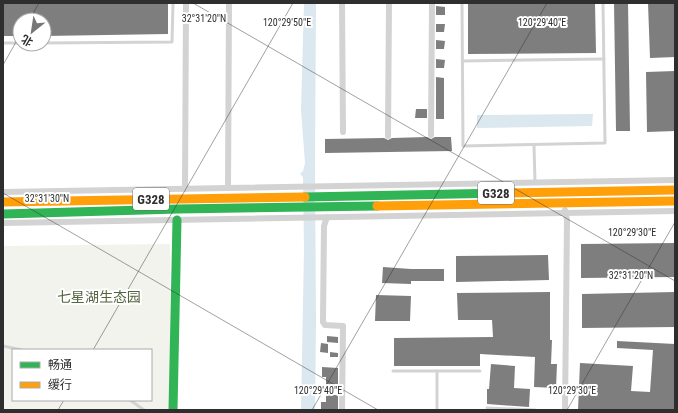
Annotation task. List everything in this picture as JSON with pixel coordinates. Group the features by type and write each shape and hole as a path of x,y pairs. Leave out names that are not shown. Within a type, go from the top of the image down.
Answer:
{"main road":[{"name":"G328","path":"3,202 298,191 316,196 535,187 560,192 675,190"},
{"name":"G328","path":"3,214 297,207 675,201"},
{"path":"173,410 176,220"}],"street":[{"path":"185,189 186,3"},
{"path":"228,188 229,3"},
{"path":"342,3 343,132"},
{"path":"388,136 389,3"},
{"path":"431,134 432,3"},
{"path":"3,192 228,188 298,191 319,186 535,187 675,180"},
{"path":"560,192 561,203 566,212 567,220 565,410"},
{"path":"3,223 675,211"},
{"path":"328,217 324,226 323,322 325,325 343,326 342,410"}],"lane":[{"path":"52,43 172,42 173,3"},
{"path":"462,3 464,146 605,143 603,3"},
{"path":"462,61 604,59"},
{"path":"534,145 535,187"},
{"path":"3,346 17,349"},
{"path":"393,371 480,371"},
{"path":"436,410 438,371"},
{"path":"131,401 144,410"},
{"path":"487,408 536,410"}],"green space":[{"name":"七星湖生态园","path":"170,244 170,410 3,410 3,246"}],"shaded area":[{"path":"304,3 316,3 315,410 301,410 304,249 303,177 300,174 303,171 305,163 301,110"},
{"path":"593,114 592,126 477,128 477,115"}],"building":[{"path":"3,3 168,3 168,34 52,36 52,12 12,12 12,36 3,36"},
{"path":"468,3 595,3 596,53 468,54"},
{"path":"614,3 628,3 630,131 616,131"},
{"path":"648,3 675,3 675,57 650,58"},
{"path":"436,6 445,7 445,15 436,15"},
{"path":"436,24 445,24 444,32 436,32"},
{"path":"436,40 445,41 444,49 436,49"},
{"path":"436,59 445,60 444,68 436,68"},
{"path":"675,71 675,131 647,132 646,72"},
{"path":"436,77 444,78 444,119 436,119"},
{"path":"416,109 427,109 427,118 415,118"},
{"path":"427,137 431,139 435,137 451,137 452,151 325,153 325,139 384,138 388,140 392,138"},
{"path":"675,243 675,277 581,278 581,244"},
{"path":"548,255 549,280 456,282 456,256"},
{"path":"383,267 444,269 444,281 411,281 411,284 382,283"},
{"path":"550,292 550,340 552,340 551,364 557,364 556,388 534,387 535,357 480,354 480,366 394,366 394,338 493,337 492,320 458,320 457,293"},
{"path":"675,292 675,327 582,328 582,294"},
{"path":"376,295 411,296 410,321 375,321"},
{"path":"327,336 338,337 338,343 327,342"},
{"path":"617,341 675,344 675,410 578,410 580,363 633,366 631,391 650,392 653,350 617,348"},
{"path":"321,343 328,344 328,353 320,352"},
{"path":"330,352 338,353 338,357 330,357"},
{"path":"491,364 515,366 514,388 530,389 529,407 487,404 487,389 489,389"},
{"path":"322,367 338,368 338,385 326,384 326,377 322,377"},
{"path":"326,395 338,395 338,410 321,409 321,402 326,402"}],"traffic: fast":[{"path":"305,197 505,193"},
{"path":"3,214 178,209 377,206"},
{"path":"173,410 177,220"}],"traffic: slow":[{"path":"505,193 675,190"},
{"path":"3,202 305,197"},
{"path":"377,206 675,201"}]}
